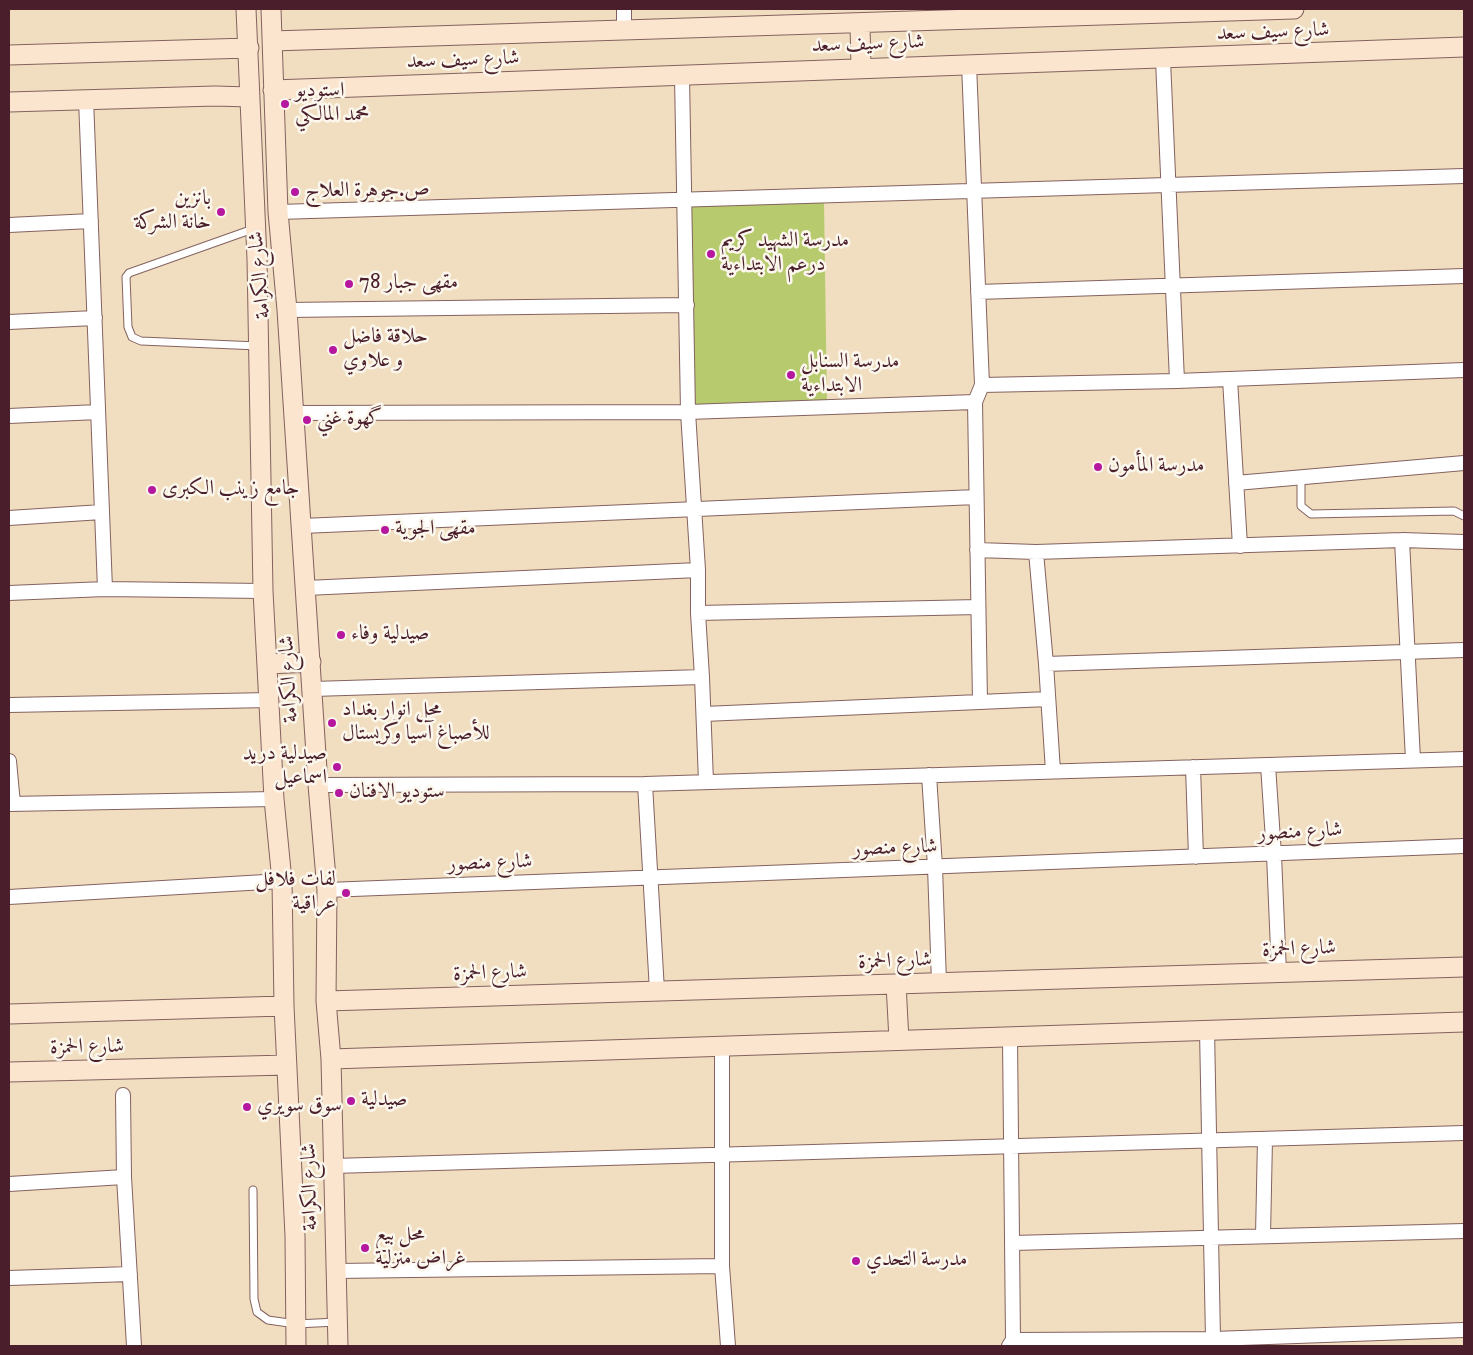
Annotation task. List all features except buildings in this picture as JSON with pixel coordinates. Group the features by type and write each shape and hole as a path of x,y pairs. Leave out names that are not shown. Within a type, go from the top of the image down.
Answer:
{"street":[{"name":"شارع الكرامة","path":"246,9 260,346 263,591 271,700 274,799 282,881 284,1006 295,1236 296,1346"},
{"name":"شارع الكرامة","path":"271,9 278,212 287,310 318,785 327,890 326,1001 331,1059 338,1346"},
{"path":"624,9 624,32"},
{"name":"شارع سيف سعد","path":"272,41 860,24 902,16 1294,9"},
{"path":"860,24 861,68"},
{"name":"شارع سيف سعد","path":"273,90 969,64 1163,60 1464,47"},
{"path":"9,55 249,48"},
{"path":"1163,60 1177,381"},
{"path":"969,64 982,386 975,402 980,701"},
{"path":"682,76 686,200 688,412 695,508 706,782"},
{"path":"9,102 250,97"},
{"path":"86,99 105,589"},
{"path":"278,212 1464,176"},
{"path":"9,224 91,221"},
{"path":"978,292 1464,276"},
{"path":"287,310 687,306"},
{"path":"9,322 94,318"},
{"path":"982,386 1464,370"},
{"path":"1230,379 1240,546"},
{"path":"294,413 688,412 975,402"},
{"path":"9,416 98,412"},
{"path":"1236,483 1464,463"},
{"path":"302,526 976,497"},
{"path":"9,518 102,512"},
{"path":"977,550 1036,552 1402,540 1464,542"},
{"path":"1402,540 1413,760"},
{"path":"1036,552 1053,771"},
{"path":"306,588 698,570"},
{"path":"9,593 105,589 263,591"},
{"path":"698,613 978,607"},
{"path":"1046,664 1464,650"},
{"path":"268,664 311,662"},
{"path":"313,689 702,677"},
{"path":"704,714 1048,699"},
{"path":"9,705 271,700"},
{"path":"318,785 645,784 1464,759"},
{"path":"9,761 11,804 274,799"},
{"path":"1268,765 1279,973"},
{"path":"1193,767 1196,858"},
{"path":"929,775 935,867 939,983"},
{"path":"645,784 656,991"},
{"name":"شارع منصور","path":"327,890 1274,855 1464,846"},
{"path":"9,897 282,881"},
{"name":"شارع الحمزة","path":"326,1001 1464,967"},
{"path":"896,984 899,1040"},
{"name":"شارع الحمزة","path":"9,1014 284,1006"},
{"path":"331,1059 1464,1022"},
{"path":"1207,1030 1213,1339"},
{"path":"1010,1037 1010,1146 1013,1242 1011,1343 1213,1339 1273,1342 1464,1330"},
{"path":"722,1046 722,1266 728,1346"},
{"name":"شارع الحمزة","path":"9,1072 287,1065"},
{"path":"123,1095 124,1177 134,1346"},
{"path":"333,1166 1464,1133"},
{"path":"1263,1236 1265,1139"},
{"path":"9,1184 124,1177"},
{"path":"1013,1242 1464,1232"},
{"path":"336,1271 722,1266"},
{"path":"9,1278 130,1274"}],"lane":[{"path":"256,228 134,271 126,277 128,327 132,337 141,341 260,346"},
{"path":"1300,478 1301,506 1311,514 1454,511 1464,516"},
{"path":"253,1190 254,1299 257,1312 268,1320 296,1324 338,1322"}],"green space":[{"path":"685,200 824,200 827,407 688,412"}],"place":[{"name":"استوديو محمد المالكي","path":"285,104"},
{"name":"ص.جوهرة العلاج","path":"295,192"},
{"name":"بانزين خانة الشركة","path":"221,212"},
{"name":"مدرسة الشهيد كريم درعم الابتداءية","path":"711,254"},
{"name":"مقهى جبار 78","path":"349,284"},
{"name":"حلاقة فاضل و علاوي","path":"333,350"},
{"name":"مدرسة السنابل الابتداءية","path":"791,375"},
{"name":"گهوة غني","path":"307,420"},
{"name":"مدرسة المأمون","path":"1098,467"},
{"name":"جامع زينب الكبرى","path":"152,490"},
{"name":"مقهى الجوية","path":"385,530"},
{"name":"صيدلية وفاء","path":"341,635"},
{"name":"محل انوار بغداد للأصباغ آسيا وكريستال","path":"332,723"},
{"name":"صيدلية دريد اسماعيل","path":"337,767"},
{"name":"ستوديو الافنان","path":"339,793"},
{"name":"لفات فلافل عراقية","path":"346,893"},
{"name":"صيدلية","path":"351,1101"},
{"name":"سوق سويري","path":"247,1107"},
{"name":"محل بيع غراض منزلية","path":"365,1248"},
{"name":"مدرسة التحدي","path":"856,1261"}]}
